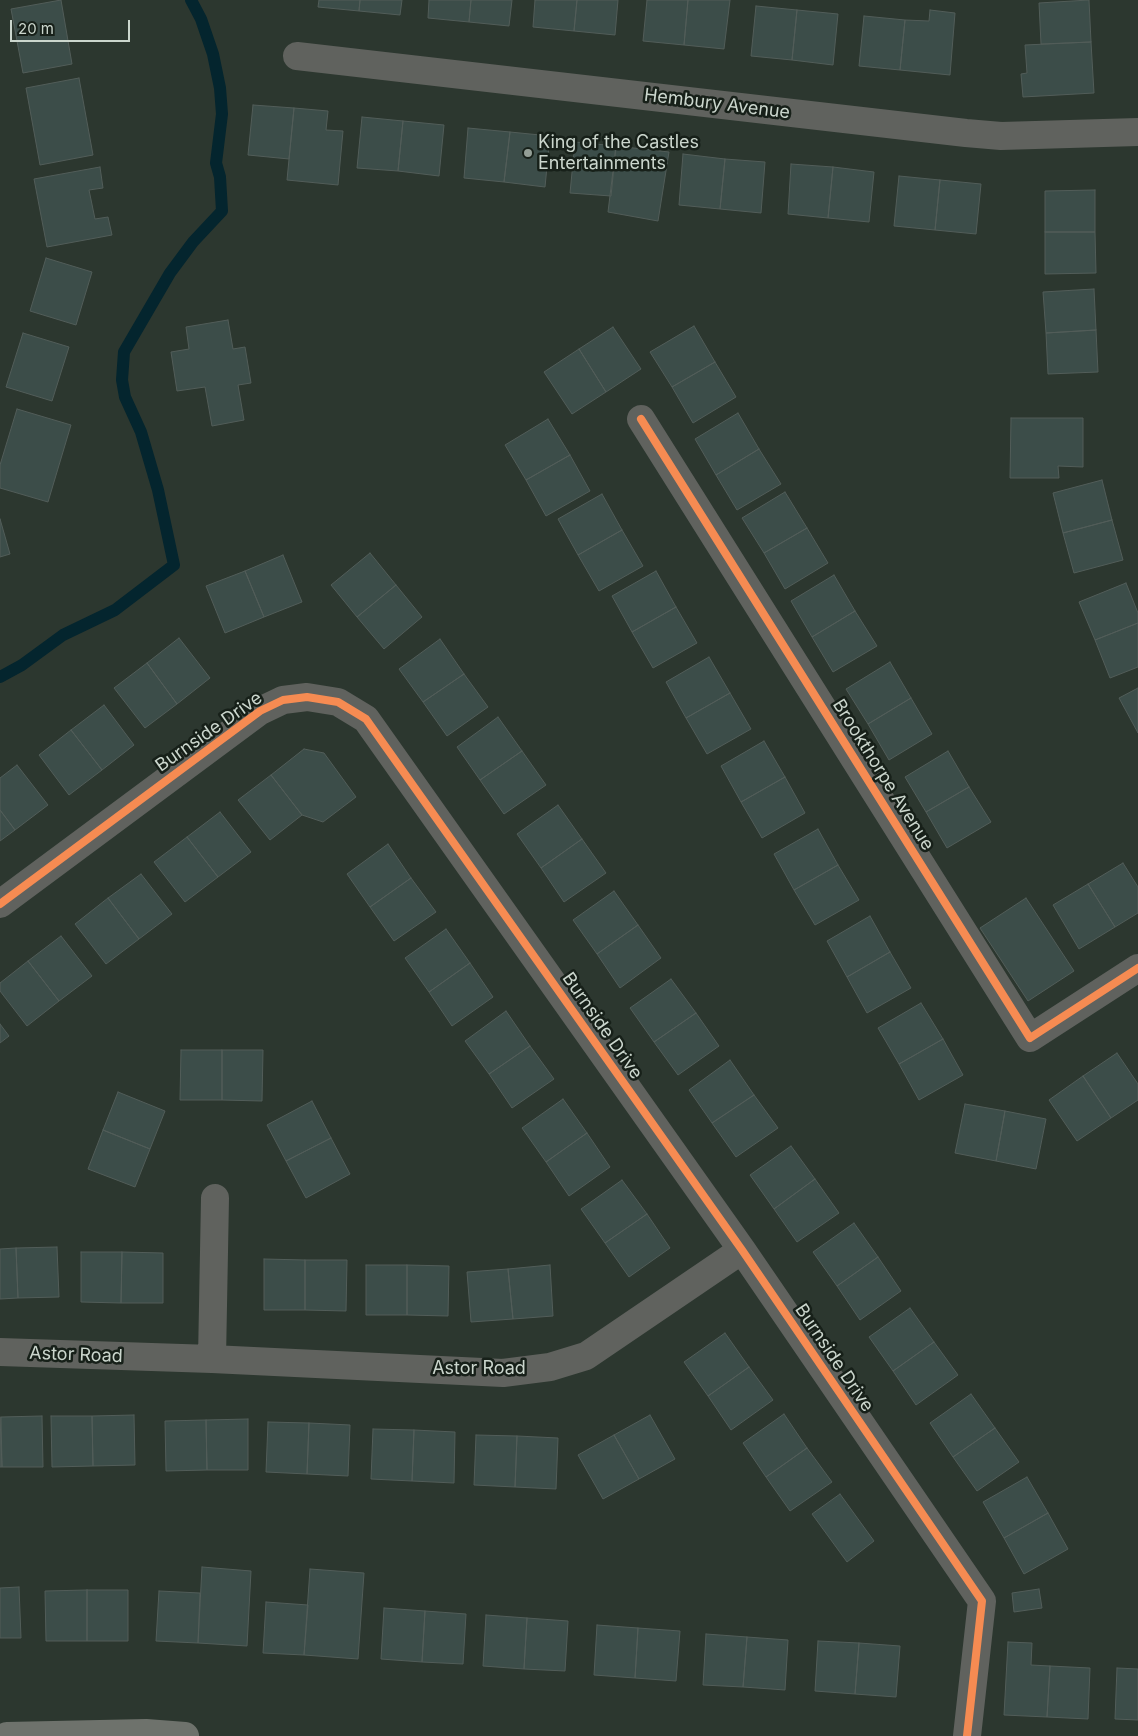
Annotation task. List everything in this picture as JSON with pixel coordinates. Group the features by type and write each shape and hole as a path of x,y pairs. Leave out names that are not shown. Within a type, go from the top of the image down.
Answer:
{"highway":[{"path":"7,1736 146,1733 185,1736"}],"street":[{"name":"Hembury Avenue","path":"297,56 966,133 1001,136 1138,132"},
{"name":"Brookthorpe Avenue","path":"641,419 1030,1038 1138,968"},
{"name":"Burnside Drive","path":"0,904 260,711 282,700 307,697 338,702 366,719 742,1250 982,1601 967,1736"},
{"path":"212,1359 215,1198"},
{"name":"Astor Road","path":"0,1352 212,1359 503,1373 550,1367 586,1356 742,1250"}],"building":[{"path":"61,0 72,64 23,73 11,9"},
{"path":"319,0 360,0 359,11 318,7"},
{"path":"360,0 402,0 400,15 359,11"},
{"path":"429,0 471,0 469,22 428,18"},
{"path":"471,0 512,0 509,26 469,22"},
{"path":"535,0 577,0 574,31 533,27"},
{"path":"577,0 618,0 615,35 574,31"},
{"path":"647,0 688,0 684,45 643,41"},
{"path":"688,0 730,0 724,49 684,45"},
{"path":"1089,0 1091,42 1041,44 1039,3"},
{"path":"756,6 797,10 792,60 751,56"},
{"path":"797,10 838,14 833,65 792,60"},
{"path":"930,10 955,13 950,75 900,70 905,20 929,21"},
{"path":"864,16 905,20 900,70 859,66"},
{"path":"1091,42 1094,93 1023,97 1021,74 1027,73 1025,45"},
{"path":"79,78 93,155 40,165 26,88"},
{"path":"253,105 294,108 289,159 248,155"},
{"path":"294,108 328,111 326,130 343,131 338,185 287,180"},
{"path":"362,117 403,121 398,171 357,168"},
{"path":"403,121 444,125 439,176 398,171"},
{"path":"468,128 510,132 504,182 464,178"},
{"path":"510,132 550,136 545,187 504,182"},
{"path":"575,142 616,146 611,196 570,193"},
{"path":"616,146 669,152 658,221 608,212"},
{"path":"683,154 725,159 720,209 679,205"},
{"path":"725,159 765,162 761,213 720,209"},
{"path":"791,164 833,167 828,218 788,214"},
{"path":"100,167 103,188 89,190 95,219 108,217 112,235 47,247 34,179"},
{"path":"833,167 874,172 869,222 828,218"},
{"path":"899,176 940,180 935,230 894,226"},
{"path":"940,180 981,184 976,234 935,230"},
{"path":"1095,190 1095,232 1045,232 1045,191"},
{"path":"1045,232 1095,232 1096,273 1045,274"},
{"path":"46,258 92,272 76,325 30,311"},
{"path":"1094,289 1096,330 1046,333 1043,292"},
{"path":"228,320 233,349 245,347 251,383 238,385 244,420 212,426 205,387 177,391 171,352 189,349 186,327"},
{"path":"694,326 715,362 672,387 650,352"},
{"path":"613,327 641,369 606,392 579,349"},
{"path":"1096,330 1098,372 1048,374 1046,333"},
{"path":"23,333 69,347 52,401 6,387"},
{"path":"579,349 606,392 572,414 544,372"},
{"path":"715,362 736,397 693,423 672,387"},
{"path":"17,409 71,425 48,502 0,488 0,465"},
{"path":"738,413 759,449 716,475 695,439"},
{"path":"1011,418 1083,418 1083,467 1058,466 1059,478 1010,478"},
{"path":"548,419 570,455 526,480 505,445"},
{"path":"759,449 781,484 737,510 716,475"},
{"path":"570,455 590,491 546,516 526,480"},
{"path":"1102,480 1112,520 1063,533 1053,493"},
{"path":"785,492 807,528 764,553 742,518"},
{"path":"602,494 622,530 578,555 558,519"},
{"path":"0,519 10,554 0,557"},
{"path":"1112,520 1123,560 1074,573 1063,533"},
{"path":"807,528 828,563 785,589 764,553"},
{"path":"622,530 643,566 599,591 578,555"},
{"path":"370,553 396,585 357,617 331,585"},
{"path":"283,555 302,602 264,617 245,571"},
{"path":"245,571 264,617 225,633 206,586"},
{"path":"656,571 676,607 632,632 612,596"},
{"path":"834,575 855,611 812,637 791,601"},
{"path":"1126,583 1138,613 1138,623 1095,640 1079,602"},
{"path":"396,585 422,617 384,649 357,617"},
{"path":"676,607 697,643 653,668 632,632"},
{"path":"855,611 877,646 833,672 812,637"},
{"path":"1138,623 1138,667 1110,678 1095,640"},
{"path":"179,638 210,678 177,704 147,663"},
{"path":"440,639 464,674 423,702 399,669"},
{"path":"709,657 730,693 686,718 666,682"},
{"path":"890,662 911,698 868,724 846,689"},
{"path":"147,663 177,704 145,728 114,688"},
{"path":"464,674 488,707 447,736 423,702"},
{"path":"1138,688 1138,733 1119,698"},
{"path":"730,693 751,729 707,754 686,718"},
{"path":"911,698 932,734 889,760 868,724"},
{"path":"104,705 134,745 102,770 71,730"},
{"path":"498,717 522,751 480,780 457,747"},
{"path":"71,730 102,770 69,795 39,755"},
{"path":"764,741 785,777 741,802 721,766"},
{"path":"304,749 324,753 356,797 323,822 302,815 271,775"},
{"path":"522,751 546,785 504,814 480,780"},
{"path":"948,751 969,787 926,812 905,777"},
{"path":"17,765 48,805 15,830 0,810 0,778"},
{"path":"271,775 302,815 270,840 238,800"},
{"path":"785,777 805,813 762,838 741,802"},
{"path":"969,787 991,822 947,848 926,812"},
{"path":"558,805 582,839 541,868 517,834"},
{"path":"0,810 15,830 0,841"},
{"path":"220,812 251,852 218,877 187,837"},
{"path":"818,829 838,865 794,890 774,854"},
{"path":"187,837 218,877 185,902 154,862"},
{"path":"582,839 606,873 564,902 541,868"},
{"path":"388,844 411,878 370,907 347,874"},
{"path":"1123,863 1138,887 1138,913 1115,927 1088,884"},
{"path":"838,865 859,900 815,925 794,890"},
{"path":"141,874 172,914 139,939 108,898"},
{"path":"411,878 436,912 394,941 370,907"},
{"path":"1088,884 1115,927 1079,949 1053,905"},
{"path":"614,891 638,925 597,954 573,920"},
{"path":"108,898 139,939 106,964 75,924"},
{"path":"1026,898 1074,971 1028,1001 980,928"},
{"path":"870,916 890,952 847,977 827,941"},
{"path":"638,925 661,958 620,988 597,954"},
{"path":"446,929 470,963 429,992 405,958"},
{"path":"61,936 92,976 59,1001 28,961"},
{"path":"890,952 911,988 867,1013 847,977"},
{"path":"28,961 59,1001 27,1026 0,991 0,983"},
{"path":"470,963 493,997 452,1026 429,992"},
{"path":"671,979 696,1013 654,1042 630,1008"},
{"path":"921,1003 943,1039 899,1064 878,1028"},
{"path":"506,1011 530,1046 489,1074 465,1041"},
{"path":"696,1013 719,1046 678,1075 654,1042"},
{"path":"0,1024 9,1036 0,1043"},
{"path":"943,1039 963,1075 919,1100 899,1064"},
{"path":"530,1046 554,1079 512,1108 489,1074"},
{"path":"181,1050 222,1050 222,1100 180,1100"},
{"path":"222,1050 263,1050 262,1101 222,1100"},
{"path":"1117,1053 1138,1084 1138,1100 1111,1118 1083,1076"},
{"path":"730,1060 754,1095 712,1123 689,1090"},
{"path":"1083,1076 1111,1118 1077,1141 1049,1100"},
{"path":"118,1092 165,1111 150,1149 103,1130"},
{"path":"754,1095 778,1128 736,1157 712,1123"},
{"path":"563,1099 587,1133 546,1162 522,1128"},
{"path":"312,1101 331,1138 286,1161 267,1125"},
{"path":"965,1104 1005,1111 996,1161 955,1153"},
{"path":"1005,1111 1046,1119 1036,1169 996,1161"},
{"path":"103,1130 150,1149 135,1187 88,1169"},
{"path":"587,1133 610,1167 569,1196 546,1162"},
{"path":"331,1138 350,1174 306,1198 286,1161"},
{"path":"791,1146 815,1179 774,1209 750,1175"},
{"path":"815,1179 839,1213 797,1242 774,1209"},
{"path":"622,1180 647,1214 605,1243 581,1209"},
{"path":"647,1214 670,1248 629,1277 605,1243"},
{"path":"854,1223 878,1257 837,1286 813,1252"},
{"path":"57,1247 59,1297 18,1298 16,1248"},
{"path":"16,1248 18,1298 0,1299 0,1249"},
{"path":"81,1252 122,1252 121,1303 81,1302"},
{"path":"122,1252 163,1253 163,1303 121,1303"},
{"path":"878,1257 901,1291 860,1320 837,1286"},
{"path":"264,1259 305,1260 305,1310 264,1310"},
{"path":"305,1260 347,1260 346,1311 305,1310"},
{"path":"366,1265 407,1265 407,1315 366,1315"},
{"path":"407,1265 449,1266 448,1316 407,1315"},
{"path":"550,1265 553,1316 513,1319 508,1269"},
{"path":"508,1269 513,1319 471,1322 467,1272"},
{"path":"910,1308 934,1342 893,1371 869,1337"},
{"path":"725,1333 749,1367 708,1396 684,1362"},
{"path":"934,1342 958,1375 916,1405 893,1371"},
{"path":"749,1367 773,1400 731,1430 708,1396"},
{"path":"971,1394 995,1428 953,1457 930,1423"},
{"path":"784,1414 807,1448 766,1477 743,1443"},
{"path":"134,1415 135,1465 93,1466 92,1416"},
{"path":"650,1415 675,1459 639,1479 614,1435"},
{"path":"42,1416 43,1467 2,1467 1,1417"},
{"path":"51,1416 92,1416 93,1466 52,1467"},
{"path":"0,1417 2,1467 0,1467"},
{"path":"248,1419 248,1470 207,1470 206,1420"},
{"path":"206,1420 207,1470 166,1471 165,1421"},
{"path":"268,1422 309,1423 307,1474 266,1472"},
{"path":"309,1423 350,1425 348,1476 307,1474"},
{"path":"995,1428 1019,1462 977,1491 953,1457"},
{"path":"373,1429 414,1430 412,1481 371,1479"},
{"path":"414,1430 455,1432 454,1483 412,1481"},
{"path":"476,1435 517,1436 515,1487 474,1485"},
{"path":"614,1435 639,1479 603,1499 578,1455"},
{"path":"517,1436 558,1438 556,1489 515,1487"},
{"path":"807,1448 832,1482 790,1511 766,1477"},
{"path":"1027,1477 1048,1513 1004,1538 983,1502"},
{"path":"840,1494 874,1541 847,1562 812,1514"},
{"path":"1048,1513 1068,1549 1024,1574 1004,1538"},
{"path":"202,1567 251,1571 247,1646 198,1643"},
{"path":"310,1569 364,1573 358,1659 304,1655"},
{"path":"19,1587 21,1638 0,1638 0,1588"},
{"path":"1039,1589 1042,1608 1014,1612 1012,1593"},
{"path":"87,1590 87,1641 46,1641 45,1591"},
{"path":"87,1590 128,1590 128,1641 87,1641"},
{"path":"159,1591 200,1593 198,1643 156,1641"},
{"path":"266,1602 308,1605 304,1655 263,1653"},
{"path":"384,1608 425,1611 422,1662 381,1659"},
{"path":"425,1611 466,1614 463,1664 422,1662"},
{"path":"486,1615 527,1618 524,1669 483,1666"},
{"path":"527,1618 568,1621 565,1671 524,1669"},
{"path":"597,1625 638,1628 635,1678 594,1675"},
{"path":"638,1628 680,1631 676,1681 635,1678"},
{"path":"706,1634 747,1637 743,1687 703,1685"},
{"path":"747,1637 788,1640 785,1690 743,1687"},
{"path":"818,1641 859,1643 855,1694 815,1691"},
{"path":"1008,1642 1032,1643 1031,1665 1050,1666 1047,1717 1004,1715"},
{"path":"859,1643 900,1646 896,1697 855,1694"},
{"path":"1050,1666 1090,1668 1088,1719 1047,1717"},
{"path":"1117,1668 1138,1669 1138,1720 1115,1719"}],"waterway":[{"path":"0,677 22,665 63,635 115,610 174,565 158,490 141,432 125,397 122,380 124,352 170,273 193,242 222,211 220,177 216,163 222,114 220,88 213,54 201,19 191,0"}],"cycle path":[{"path":"641,419 1030,1038 1138,968"},
{"path":"0,904 260,711 283,700 307,697 338,702 366,719 742,1250 982,1601 967,1736"}],"place":[{"name":"King of the Castles Entertainments","path":"528,153"}]}
